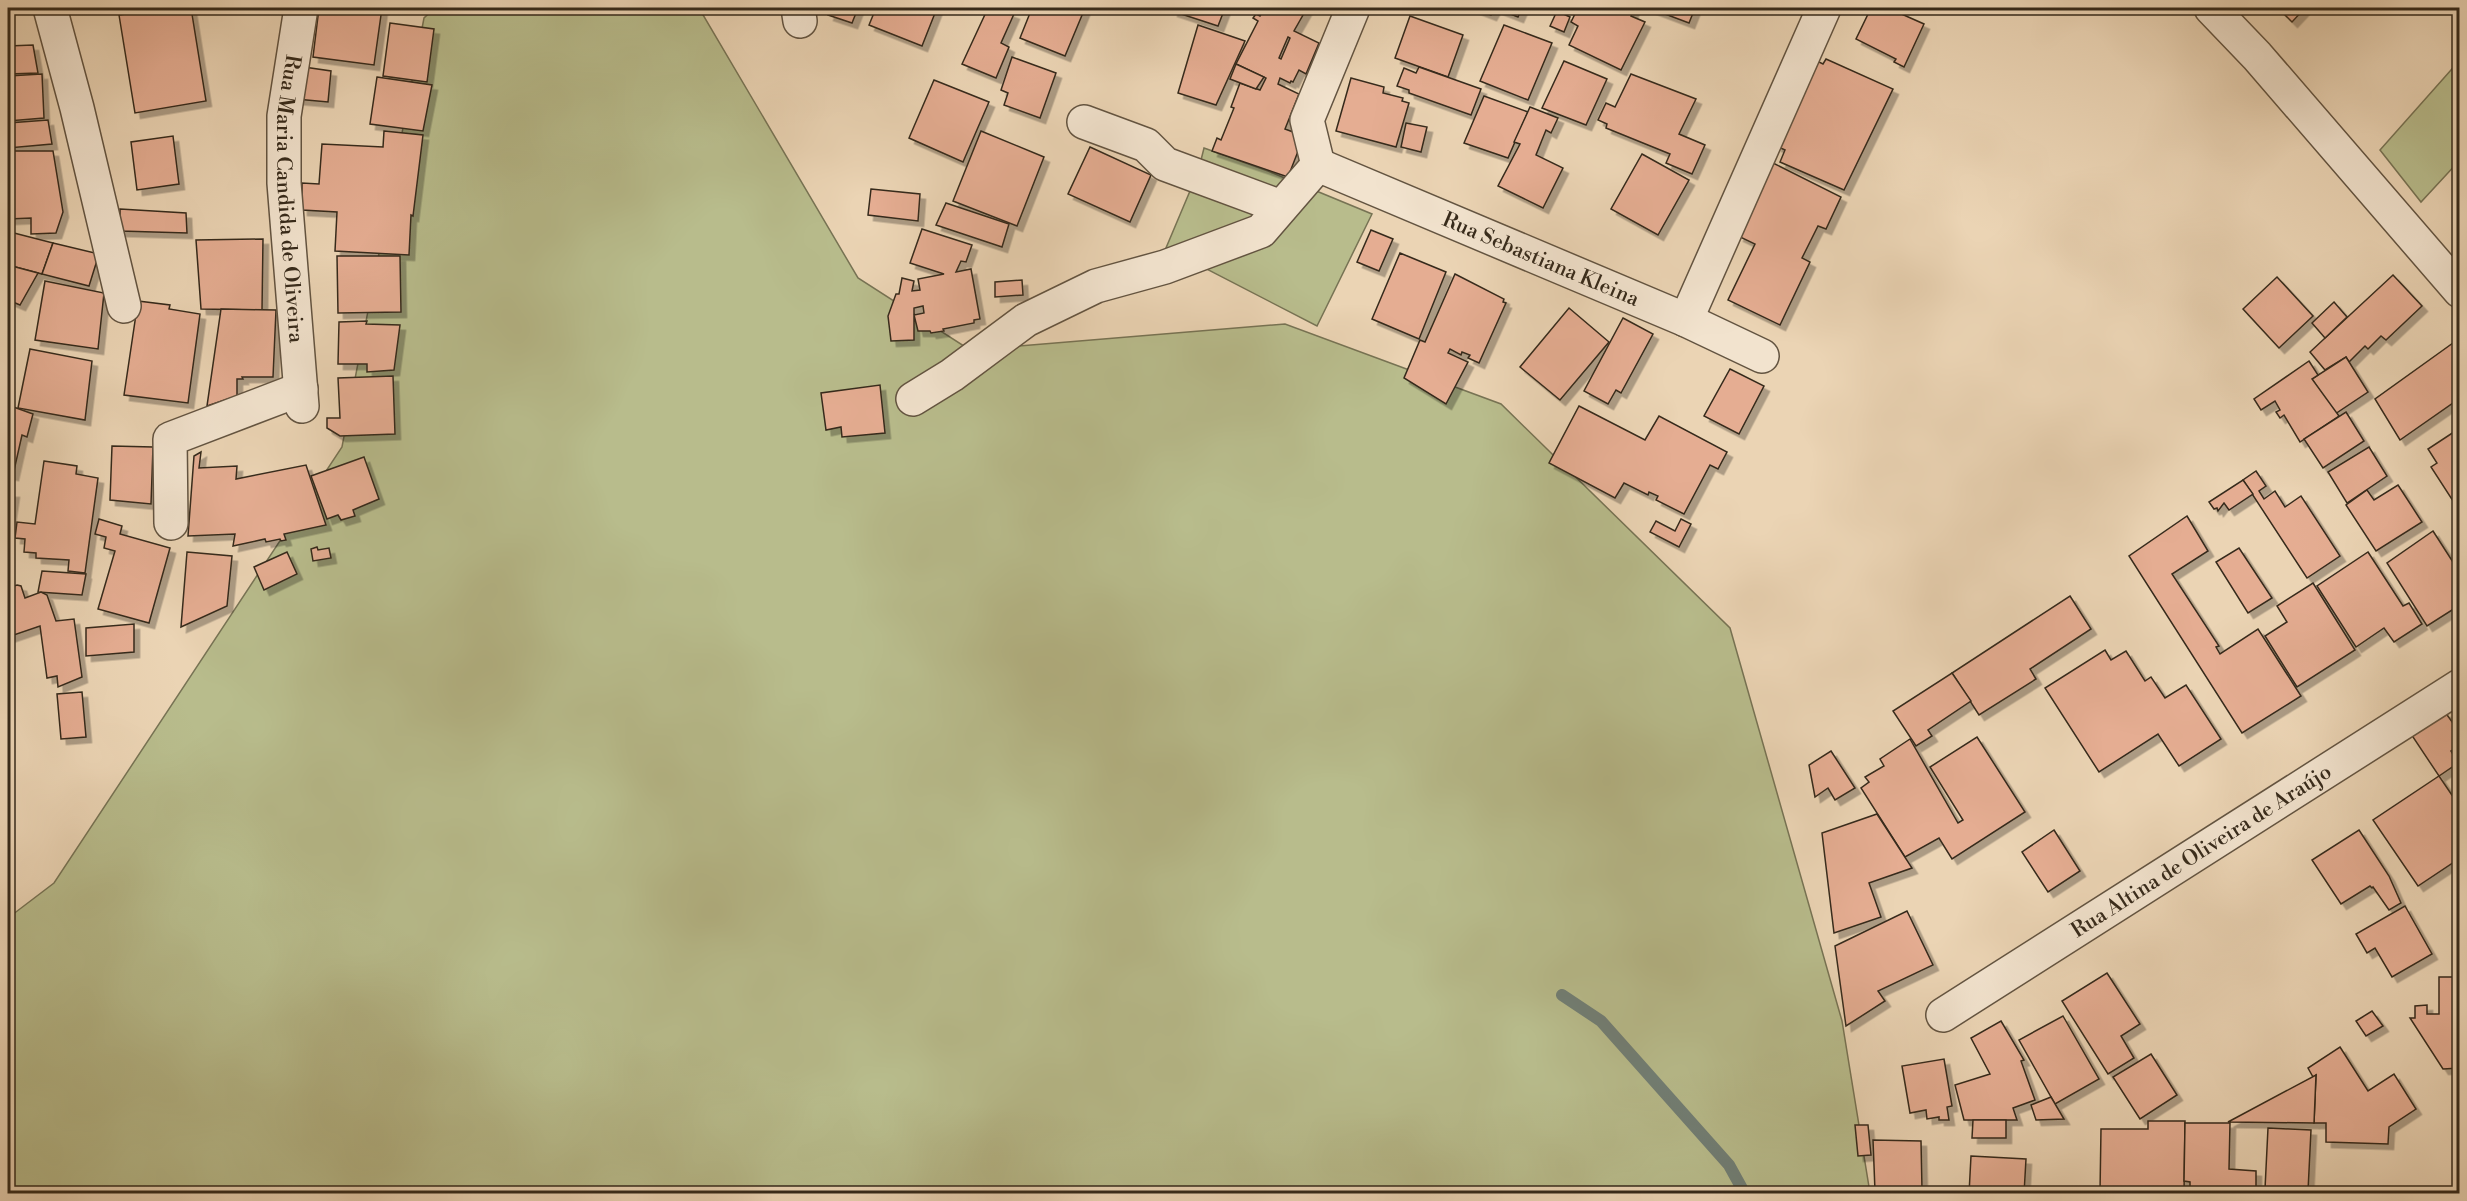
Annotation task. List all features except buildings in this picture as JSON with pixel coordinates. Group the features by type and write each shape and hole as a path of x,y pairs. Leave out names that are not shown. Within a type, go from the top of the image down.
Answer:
{"street":[{"path":"50,8 77,108 124,306"},
{"name":"Rua Maria Candida de Oliveira","path":"171,523 170,439 302,398 285,183 284,127 301,8"},
{"path":"913,399 952,375 1026,320 1096,286 1165,267 1260,231 1318,165 1307,120 1353,8"},
{"path":"1686,320 1824,8"},
{"path":"2211,8 2257,56 2460,291"},
{"path":"1084,122 1146,145 1165,164 1281,207"},
{"name":"Rua Sebastiana Kleina","path":"1318,165 1686,320 1762,356"},
{"name":"Rua Altina de Oliveira de Araújo","path":"1943,1015 2460,686"}],"green space":[{"path":"435,8 699,8 858,278 970,350 1285,324 1501,404 1730,628 1842,1021 1870,1193 8,1193 8,918 54,883 342,447 424,18"},
{"path":"2459,61 2459,161 2421,202 2380,150"},
{"path":"1204,148 1268,171 1372,214 1317,326 1166,248 1198,172"}],"waterway":[{"path":"1562,995 1601,1021 1729,1165 1745,1194"}]}
